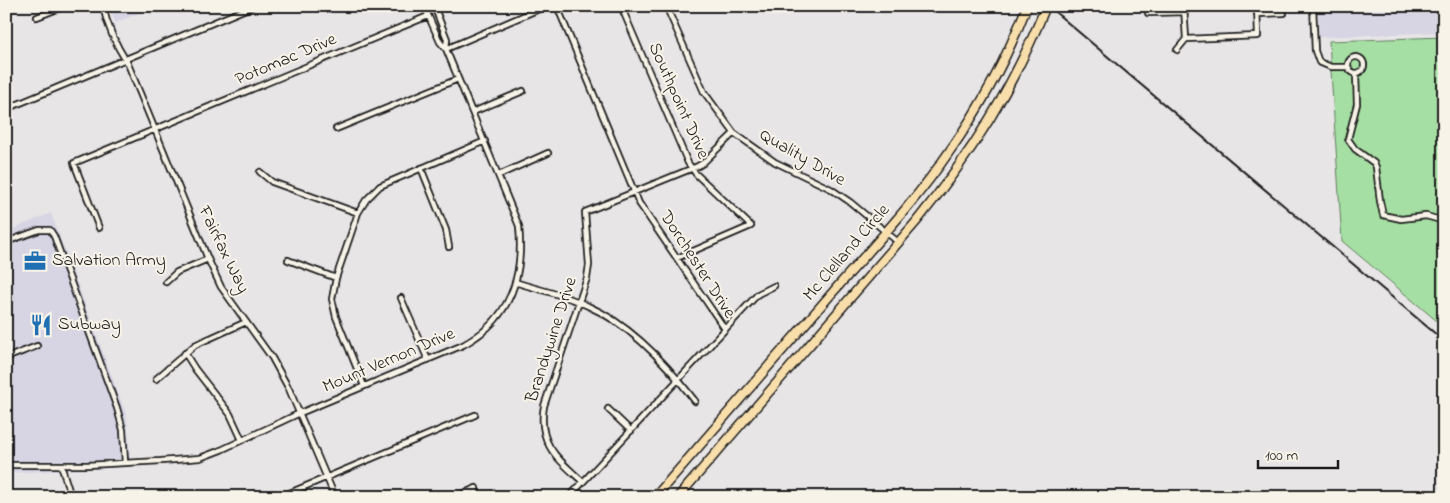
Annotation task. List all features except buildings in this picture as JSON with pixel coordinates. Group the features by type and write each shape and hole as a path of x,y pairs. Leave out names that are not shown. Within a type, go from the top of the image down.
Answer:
{"highway":[{"name":"Mc Clelland Circle","path":"655,497 886,231 934,172 970,121 993,82 1028,6"},
{"name":"Mc Clelland Circle","path":"678,497 934,200 978,140 1012,82 1046,6"}],"street":[{"path":"37,17 65,6"},
{"name":"Fairfax Way","path":"104,6 108,24 125,59 221,287 272,358 289,389 335,497"},
{"path":"6,109 253,6"},
{"name":"Mount Vernon Drive","path":"6,465 125,463 200,458 300,413 428,360 475,338 491,325 508,300 515,282 520,253 519,226 446,49 440,42 424,6"},
{"name":"Mount Vernon Drive","path":"434,6 447,39 446,49"},
{"path":"530,6 532,12"},
{"path":"446,49 546,6"},
{"name":"Dorchester Drive","path":"557,6 639,202 725,329 569,497"},
{"name":"Southpoint Drive","path":"621,6 688,163 751,226 677,258"},
{"name":"Quality Drive","path":"666,6 704,92 734,133 775,162 831,189 850,202 898,242"},
{"path":"1186,39 1258,36 1257,6"},
{"path":"1313,6 1315,51 1319,62 1331,66 1348,67"},
{"path":"1148,13 1184,9 1186,39 1177,50"},
{"path":"1257,14 1284,13"},
{"name":"Potomac Drive","path":"99,228 74,163 428,16"},
{"path":"1358,57 1362,60 1364,67 1361,72 1356,74 1350,72 1348,61 1358,57"},
{"path":"1356,74 1357,104 1348,139 1355,149 1374,163 1376,167 1383,215 1401,219 1426,216 1444,221"},
{"path":"336,129 458,79"},
{"path":"473,112 523,91"},
{"name":"Brandywine Drive","path":"583,482 550,450 543,435 542,417 587,278 585,212 704,163 734,133"},
{"path":"364,386 336,317 332,299 336,278 358,213 366,200 380,186 485,141"},
{"path":"499,175 548,153"},
{"path":"421,168 446,230 449,247"},
{"path":"260,172 272,182 358,213"},
{"path":"6,242 39,230 50,230 54,236 118,408 123,430 125,463"},
{"path":"166,282 177,272 208,259"},
{"path":"288,260 336,278"},
{"path":"515,282 587,305 616,320 673,372 695,402"},
{"path":"725,329 758,294 774,286"},
{"path":"401,298 428,360"},
{"path":"156,379 194,345 246,322"},
{"path":"6,358 37,346"},
{"path":"185,354 230,414 242,440"},
{"path":"608,410 631,431"},
{"path":"280,497 475,415"},
{"path":"61,465 71,497"},
{"path":"455,497 476,488 476,497"}],"shaded area":[{"path":"110,6 156,6 115,23"},
{"path":"1318,6 1444,6 1444,32 1319,37"},
{"path":"51,213 127,417 131,467 6,473 6,232"}],"green space":[{"path":"1444,37 1444,327 1342,241 1329,41"}],"railway":[{"path":"1048,6 1444,341"}],"place":[{"name":"Salvation Army","path":"35,261"},
{"name":"Subway","path":"41,325"}]}
